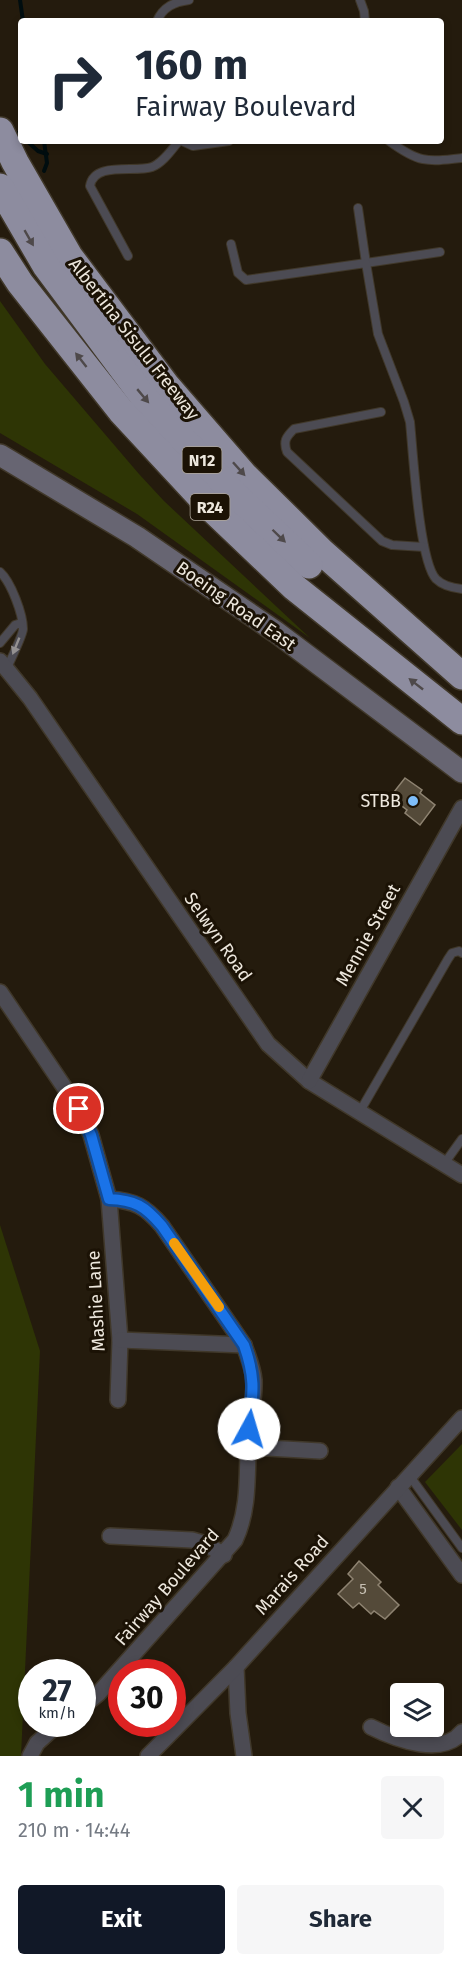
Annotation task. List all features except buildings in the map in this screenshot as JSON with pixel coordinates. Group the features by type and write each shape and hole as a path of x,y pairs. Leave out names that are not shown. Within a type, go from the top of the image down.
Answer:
{"highway":[{"name":"Albertina Sisulu Freeway","path":"0,131 15,162 69,256 166,385 244,475 322,552 462,677"},
{"name":"N12","path":"0,187 46,266 128,377 207,465 311,566 462,677"},
{"name":"R24","path":"0,252 20,283 121,411 210,507 294,587 462,721"}],"main road":[{"name":"Boeing Road East","path":"0,455 137,537 276,632 462,772"}],"street":[{"name":"Selwyn Road","path":"3,665 30,698 268,1044 309,1081 462,1175"},
{"name":"Mennie Street","path":"309,1081 458,826 462,808"},
{"path":"0,992 79,1109 91,1135 109,1199"},
{"name":"Mashie Lane","path":"109,1199 120,1340 118,1400"},
{"name":"Fairway Boulevard","path":"96,1696 235,1540 243,1523 246,1505 254,1382 252,1366 244,1345 162,1226 151,1213 129,1200 109,1199"},
{"path":"120,1340 244,1345"},
{"name":"Marais Road","path":"148,1756 236,1666 462,1418"},
{"path":"248,1447 320,1451"},
{"path":"398,1487 462,1575"},
{"path":"110,1536 192,1540 206,1544 224,1555"},
{"path":"236,1666 238,1713 244,1756"},
{"path":"371,1727 426,1754 447,1750 458,1740 462,1731"},
{"path":"30,1756 37,1743 44,1737"}],"lane":[{"path":"159,18 163,10 177,2 189,0"},
{"path":"360,0 365,18"},
{"path":"128,256 90,186 90,182 101,172 151,168 177,144"},
{"path":"188,144 193,146 207,144"},
{"path":"393,144 408,154 429,162 462,158"},
{"path":"358,208 378,334 410,422 424,547 429,568 435,578 444,585 462,589"},
{"path":"231,244 238,273 246,280 440,252"},
{"path":"381,412 294,429 285,438 287,452 382,541 393,545 424,547"},
{"path":"0,572 5,577 20,610 23,629 3,665"},
{"path":"0,643 15,625 21,623"},
{"path":"359,1113 448,959 452,953 459,951 462,953"},
{"path":"444,1164 462,1139"},
{"path":"409,1475 462,1548"}],"green space":[{"path":"0,301 45,364 139,474 164,501 310,638 137,514 0,433"},
{"path":"0,1225 40,1351 26,1659 18,1659 18,1737 22,1737 21,1756 0,1756"},
{"path":"462,1444 462,1530 425,1482"}],"waterway":[{"path":"20,0 23,18"},
{"path":"30,144 38,151 47,154"},
{"path":"44,144 47,163 44,171"}],"slow traffic":[{"path":"174,1243 219,1307"}],"place":[{"name":"STBB","path":"413,801"}],"route":[{"path":"79,1109 91,1135 109,1199 129,1200 151,1213 244,1345 252,1366 254,1382 249,1429"}]}
